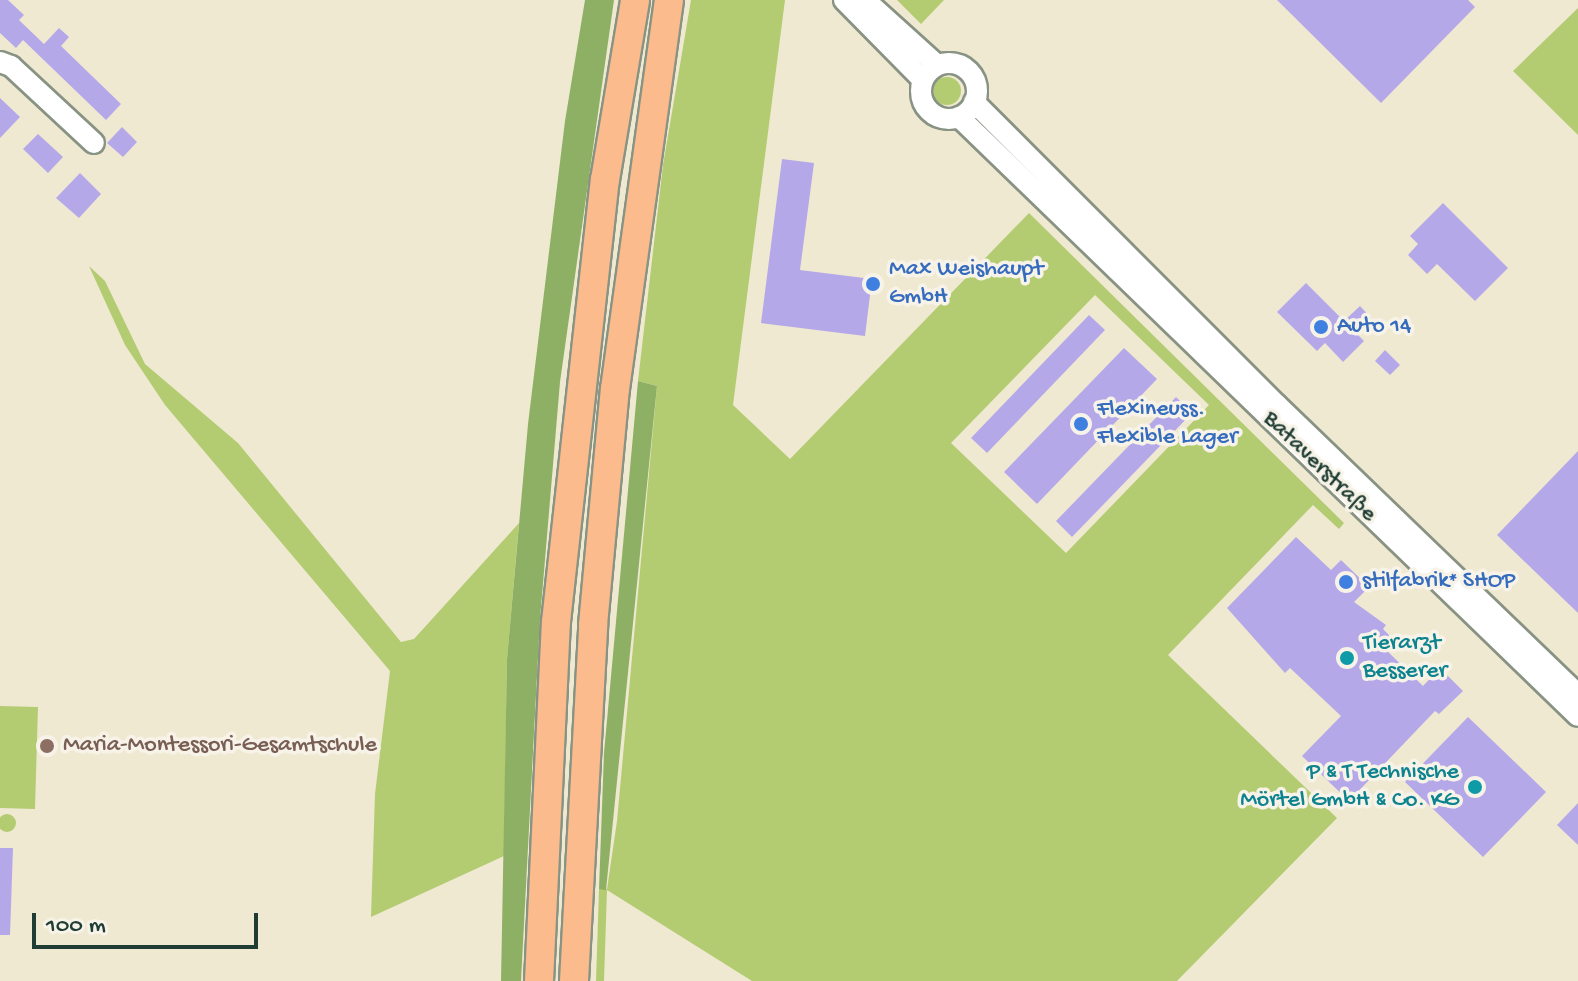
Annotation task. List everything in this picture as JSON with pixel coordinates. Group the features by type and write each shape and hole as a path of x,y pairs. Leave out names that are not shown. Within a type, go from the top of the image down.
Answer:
{"highway":[{"path":"539,981 556,622 603,196 635,0"},
{"path":"574,981 593,625 615,389 669,0"}],"street":[{"name":"Bataverstraße","path":"844,0 930,73"},
{"name":"Bataverstraße","path":"865,0 930,73"},
{"path":"0,62 11,66 94,143"},
{"name":"Bataverstraße","path":"1578,695 1276,404 974,102 975,80 970,72 950,63 930,73 923,102 930,111 959,117 1578,716"},
{"path":"959,117 974,102"}],"green space":[{"path":"585,0 614,0 560,382 540,619 521,981 501,981 507,659 528,424 565,121"},
{"path":"691,0 785,0 733,405 790,459 1029,213 1344,523 1339,529 1313,505 1168,655 1337,818 1177,981 752,981 607,890 604,981 596,981 599,889 607,889 617,821 657,386 638,381 663,165","holes":["1095,295 1209,405 1066,553 951,443"]},
{"path":"897,0 944,0 921,24"},
{"path":"1578,8 1578,135 1513,71"},
{"path":"947,77 957,81 961,91 957,101 947,105 937,101 933,91 937,81"},
{"path":"89,266 105,281 145,364 238,443 401,642 414,639 519,523 507,659 504,856 371,917 375,794 390,671 165,405 125,345"},
{"path":"638,381 657,386 606,890 599,889 604,753"},
{"path":"0,706 38,707 35,809 0,808"},
{"path":"3,814 11,814 16,823 14,830 3,832 -2,827 -2,819"}],"building":[{"path":"0,0 8,0 24,15 19,20 44,44 59,28 69,37 61,46 121,104 106,120 23,40 16,48 0,33"},
{"path":"1277,0 1468,0 1475,7 1381,103"},
{"path":"0,98 20,117 0,138"},
{"path":"122,127 137,142 123,157 107,143"},
{"path":"38,134 63,157 48,173 23,149"},
{"path":"782,159 814,163 800,270 872,279 865,336 761,323"},
{"path":"80,173 101,194 79,218 56,198"},
{"path":"1443,203 1508,268 1475,301 1437,264 1427,274 1408,255 1418,244 1410,236"},
{"name":"Auto 14","path":"1306,283 1344,321 1360,306 1372,319 1356,333 1364,341 1343,362 1325,343 1317,351 1277,312"},
{"path":"1089,315 1105,330 987,453 971,438"},
{"path":"1124,348 1157,379 1037,504 1004,472"},
{"path":"1385,350 1400,365 1390,375 1375,361"},
{"path":"1176,397 1192,413 1072,537 1056,521"},
{"path":"1578,451 1578,613 1497,535"},
{"path":"1296,537 1331,570 1341,560 1369,587 1354,602 1386,625 1383,629 1390,636 1381,645 1423,686 1440,668 1463,691 1439,714 1435,711 1349,801 1302,756 1341,716 1290,668 1285,673 1227,608"},
{"name":"P & T Technische Mörtel GmbH & Co. KG","path":"1468,717 1546,792 1483,857 1405,782"},
{"path":"1578,803 1578,845 1557,825"},
{"path":"0,848 13,848 10,935 0,935"}],"place":[{"name":"Max Weishaupt GmbH","path":"873,284"},
{"name":"Auto 14","path":"1321,327"},
{"name":"Flexineuss. Flexible Lager","path":"1081,424"},
{"name":"stilfabrik* SHOP","path":"1346,582"},
{"name":"Tierarzt Besserer","path":"1347,658"},
{"name":"Maria-Montessori-Gesamtschule","path":"47,746"},
{"name":"P & T Technische Mörtel GmbH & Co. KG","path":"1475,787"}]}
